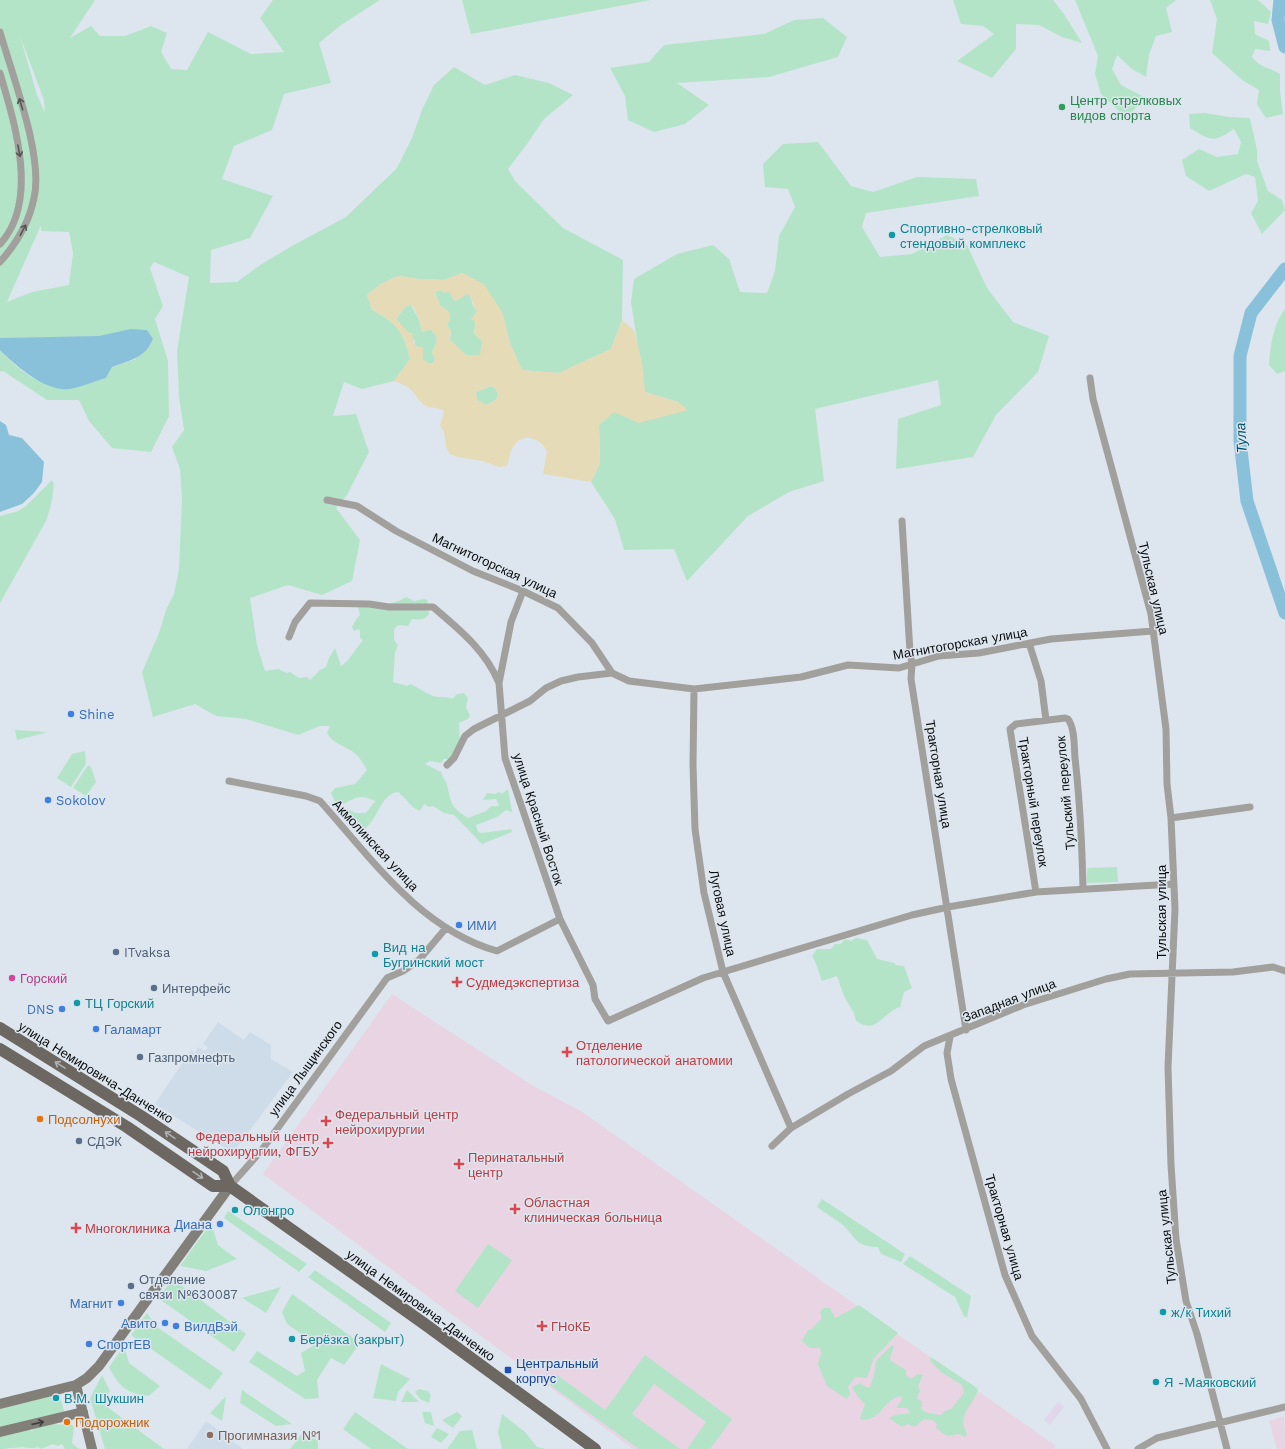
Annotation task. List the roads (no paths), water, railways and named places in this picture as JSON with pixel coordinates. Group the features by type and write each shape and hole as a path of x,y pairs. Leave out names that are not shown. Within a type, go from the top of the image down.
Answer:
{"main road":[{"name":"улица Немировича-Данченко","path":"0,1028 141,1116 223,1171 230,1186 426,1325 595,1449"},
{"path":"0,1049 127,1127 213,1186 230,1186"}],"street":[{"path":"0,32 25,119 32,148 36,175 35,197 25,227 13,247 0,262"},
{"path":"0,73 14,122 22,165 21,190 12,224 0,244"},
{"path":"14,122 25,119"},
{"name":"Тульская улица","path":"1090,378 1093,399 1151,614 1166,728 1167,784 1171,818 1174,884 1173,974 1168,1067 1171,1165 1176,1239 1186,1301 1197,1334 1227,1449"},
{"name":"Магнитогорская улица","path":"327,500 356,506 396,531 473,571 523,591 558,608 592,643 612,673 629,681 694,689 801,677 848,665 899,668 939,656 980,653 1051,638 1153,631"},
{"name":"Тракторная улица","path":"902,521 912,664 911,679 948,907 966,1030"},
{"name":"улица Красный Восток","path":"523,591 511,622 499,684 505,758 560,919 592,985 595,999 608,1021 703,978 723,972"},
{"path":"289,637 295,622 310,603 369,604 389,607 433,607 475,645 492,666 499,684"},
{"path":"1029,643 1041,681 1046,720"},
{"path":"447,765 454,758 465,736 474,729 502,717 530,702 546,688 561,681 578,677 612,673"},
{"name":"Луговая улица","path":"694,689 693,765 695,829 704,893 723,972 791,1128"},
{"name":"Тульский переулок","path":"1046,720 1065,718 1068,719 1072,728 1081,812 1083,888"},
{"name":"Тракторный переулок","path":"1036,892 1010,729 1016,724 1046,720"},
{"name":"Акмолинская улица","path":"229,781 306,796 320,801 400,892 446,928 476,945 497,951 560,919"},
{"path":"1171,818 1250,807"},
{"path":"723,972 912,916 948,907 1036,892 1083,888 1174,884"},
{"name":"улица Лыщинского","path":"0,1404 76,1384 87,1378 99,1366 230,1186 261,1151 387,978 403,971 419,960 446,928"},
{"name":"Западная улица","path":"772,1146 791,1128 848,1094 891,1071 924,1046 950,1037 1023,1005 1106,979 1130,974 1233,972 1273,968 1285,971"},
{"name":"Тракторная улица","path":"950,1037 947,1053 951,1079 1005,1275 1032,1336 1081,1399 1107,1449"},
{"path":"76,1384 92,1449"},
{"path":"1138,1449 1157,1438 1285,1407"},
{"path":"0,1432 83,1412"}],"water":[{"path":"131,329 147,330 153,339 142,354 137,358 112,367 106,378 71,389 61,389 44,384 20,368 0,350 0,338 99,336"},
{"path":"0,421 6,425 9,435 22,438 44,462 42,482 34,493 22,504 0,512"}],"waterway":[{"name":"Тула","path":"1280,0 1278,20 1285,47"},
{"name":"Тула","path":"1285,269 1251,313 1240,356 1240,441 1247,501 1285,613"}],"place":[{"name":"Центр стрелковых видов спорта","path":"1062,107"},
{"name":"Спортивно-стрелковый стендовый комплекс","path":"892,235"},
{"name":"Shine","path":"71,714"},
{"name":"Sokolov","path":"48,800"},
{"name":"ИМИ","path":"459,925"},
{"name":"ITvaksa","path":"116,952"},
{"name":"Вид на Бугринский мост","path":"375,954"},
{"name":"Горский","path":"12,978"},
{"name":"Судмедэкспертиза","path":"457,982"},
{"name":"Интерфейс","path":"154,988"},
{"name":"ТЦ Горский","path":"77,1003"},
{"name":"DNS","path":"62,1009"},
{"name":"Галамарт","path":"96,1029"},
{"name":"Отделение патологической анатомии","path":"567,1052"},
{"name":"Газпромнефть","path":"140,1057"},
{"name":"Подсолнухи","path":"40,1119"},
{"name":"Федеральный центр нейрохирургии","path":"326,1121"},
{"name":"СДЭК","path":"79,1141"},
{"name":"Федеральный центр нейрохирургии, ФГБУ","path":"328,1143"},
{"name":"Перинатальный центр","path":"459,1164"},
{"name":"Областная клиническая больница","path":"515,1209"},
{"name":"Олонгро","path":"235,1210"},
{"name":"Диана","path":"220,1224"},
{"name":"Многоклиника","path":"76,1228"},
{"name":"Отделение связи №630087","path":"131,1286"},
{"name":"Магнит","path":"121,1303"},
{"name":"ж/к Тихий","path":"1163,1312"},
{"name":"Авито","path":"165,1323"},
{"name":"ВилдВэй","path":"176,1326"},
{"name":"ГНоКБ","path":"542,1326"},
{"name":"Берёзка (закрыт)","path":"292,1339"},
{"name":"СпортЕВ","path":"89,1344"},
{"name":"Центральный корпус","path":"508,1370"},
{"name":"Я -Маяковский","path":"1156,1382"},
{"name":"В.М. Шукшин","path":"56,1398"},
{"name":"Подорожник","path":"67,1422"},
{"name":"Прогимназия №1","path":"210,1435"}]}
